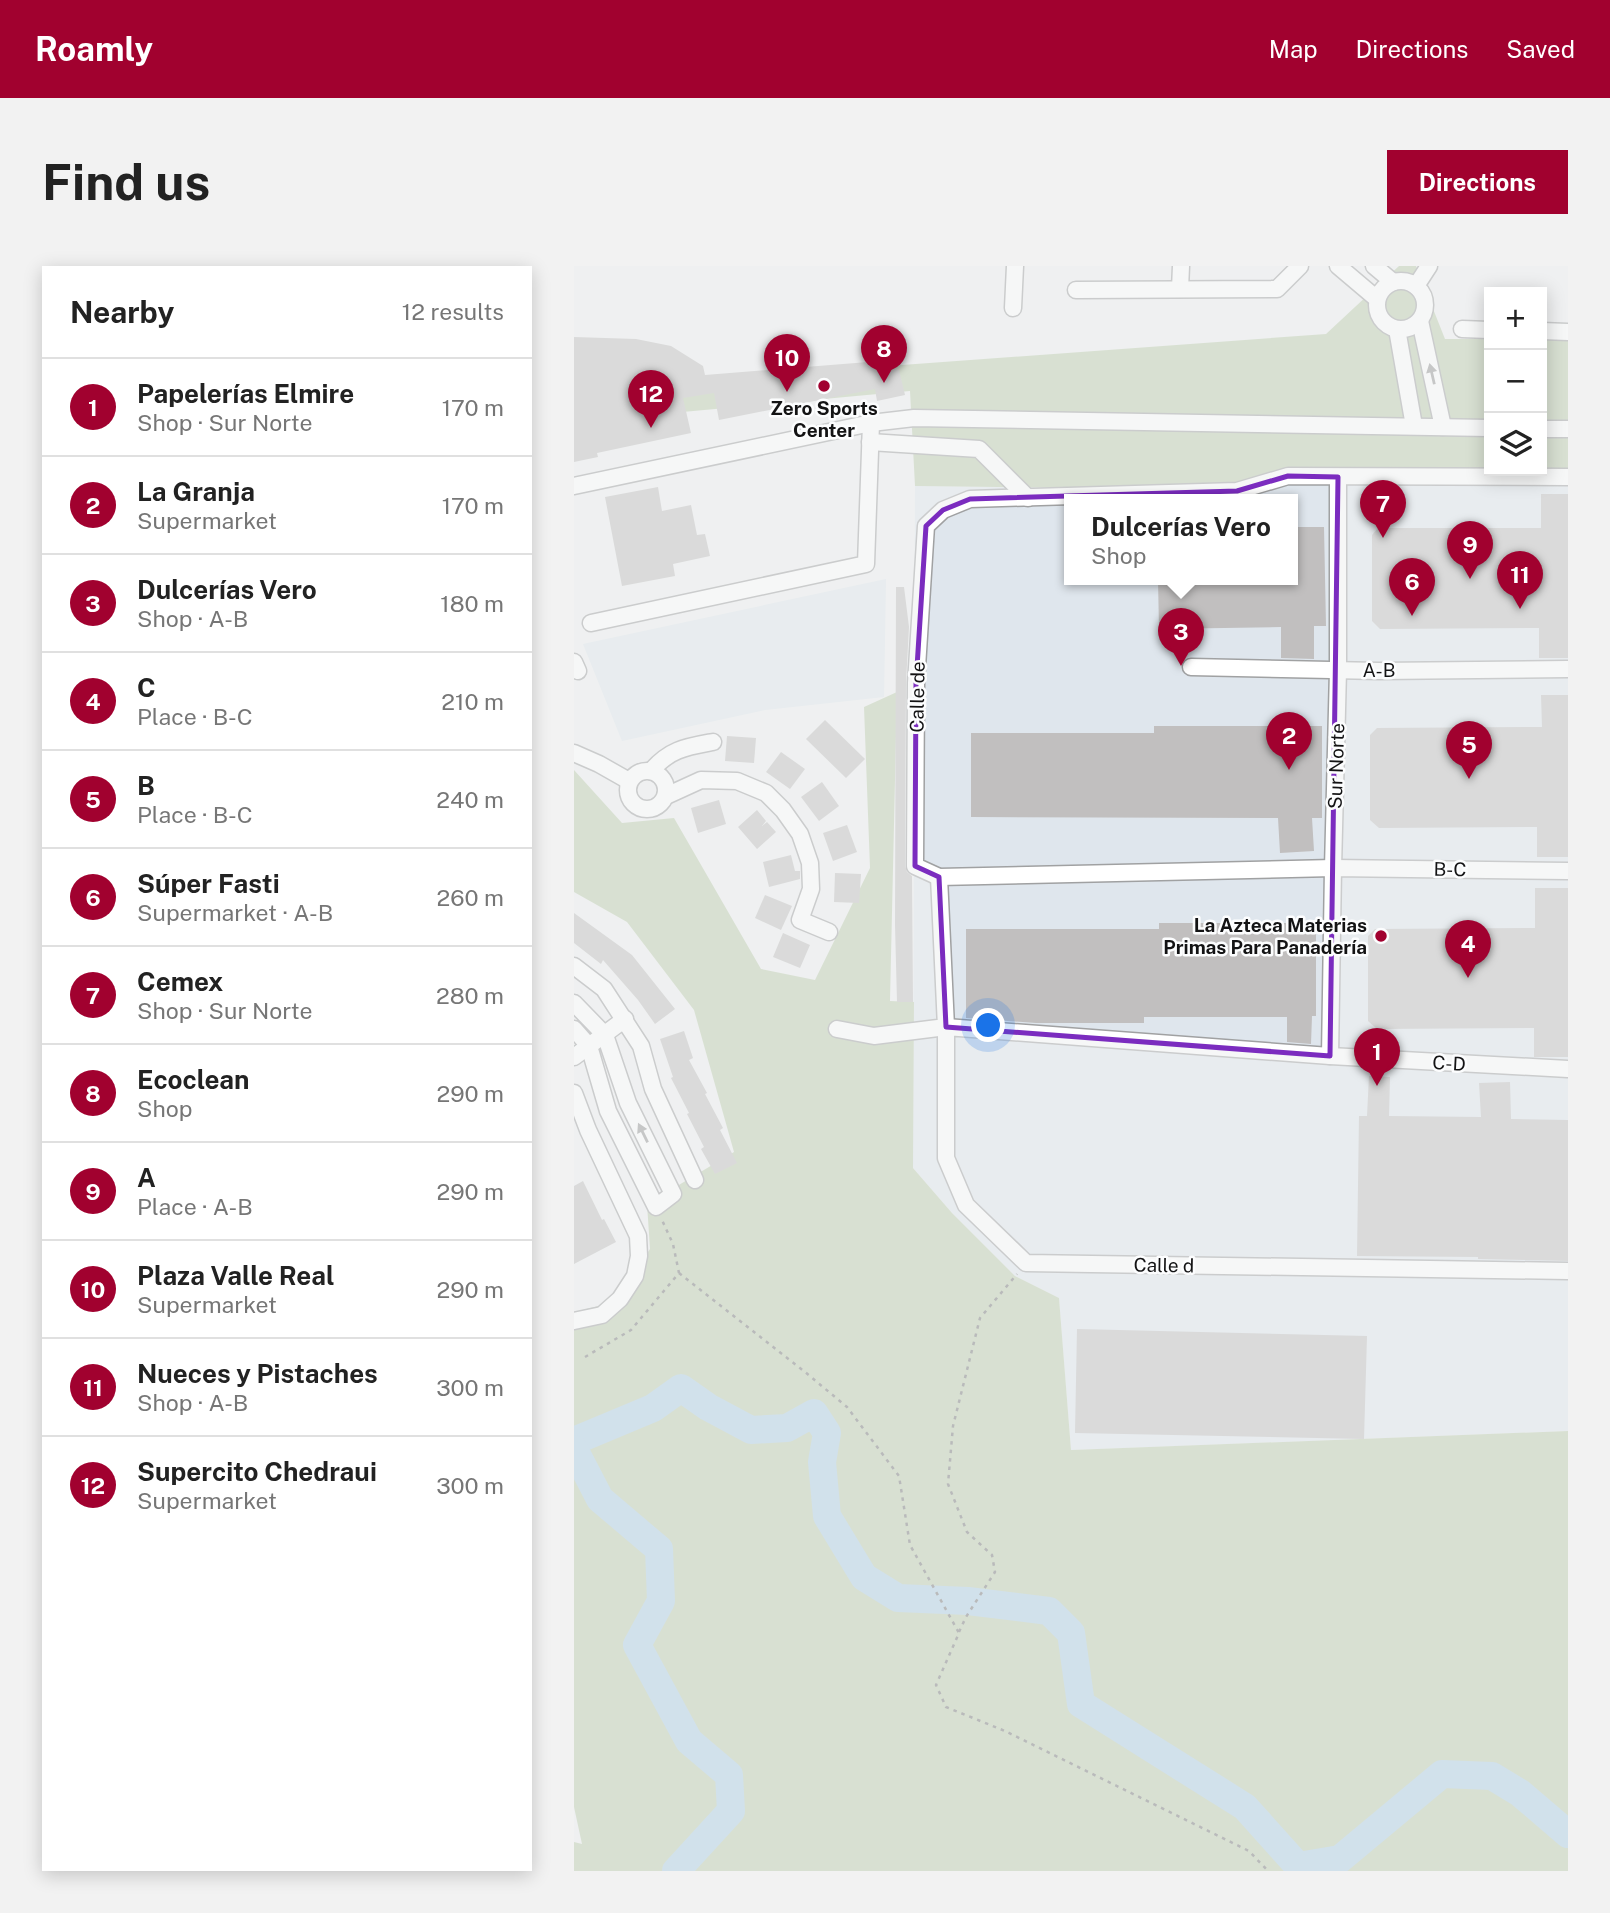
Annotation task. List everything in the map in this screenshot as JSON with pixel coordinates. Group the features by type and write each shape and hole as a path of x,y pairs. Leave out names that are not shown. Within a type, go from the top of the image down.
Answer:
{"street":[{"path":"1013,308 1015,266"},
{"path":"1180,289 1181,266"},
{"path":"1076,290 1277,289 1300,266"},
{"path":"1338,266 1377,299"},
{"path":"1374,266 1393,282"},
{"path":"1416,286 1429,266"},
{"path":"1393,282 1409,282 1416,286 1425,299 1426,307 1420,321 1413,327 1397,330 1383,322 1379,315 1377,299 1380,292 1393,282"},
{"path":"1420,321 1443,427"},
{"path":"1554,332 1568,322"},
{"path":"1462,329 1484,330"},
{"path":"1397,330 1414,426"},
{"path":"574,486 871,423 914,418 1484,428"},
{"path":"591,623 866,564 871,423"},
{"path":"1547,429 1568,429"},
{"path":"870,442 979,449 1028,498 1064,497"},
{"path":"1147,494 1237,491 1288,476 1568,477"},
{"name":"Sur Norte","path":"1330,1056 1338,670 1338,477"},
{"name":"Calle de","path":"939,877 915,866 916,683 926,526 943,510 970,499 1028,498"},
{"name":"A-B","path":"1191,667 1338,670 1568,669"},
{"path":"651,771 661,759 681,748 713,742"},
{"path":"574,753 629,781"},
{"path":"666,796 665,783 657,773 638,772 629,781 627,794 639,808 652,808 666,796 701,780 737,781 766,793 783,810 800,834 810,863 811,889 800,920 830,932"},
{"name":"B-C","path":"939,877 1333,868 1568,871"},
{"path":"939,877 946,1027 946,1158 966,1205 1026,1263"},
{"path":"574,966 604,989 642,1045 653,1089 695,1180"},
{"path":"574,1003 605,1035 628,1103 673,1194 656,1207 608,1111 589,1046 574,1030"},
{"path":"574,1057 625,1019"},
{"name":"C-D","path":"836,1029 874,1036 946,1027 1330,1056 1568,1069"},
{"path":"574,1093 588,1130 638,1236 639,1256 635,1276 620,1299 602,1315 574,1321"},
{"name":"Calle d","path":"1026,1263 1568,1271"}],"path":[{"path":"656,1207 673,1244 678,1273 847,1407 899,1476 910,1545 959,1633"},
{"path":"1026,1263 981,1318 953,1426 948,1483 967,1532 992,1555 995,1572 966,1617 936,1685 946,1706 1005,1731 1249,1851 1268,1871"},
{"path":"585,1357 631,1329 678,1273"}],"highlighted area":[{"path":"1288,476 1338,477 1330,1056 946,1027 939,877 915,866 916,683 926,526 943,510 970,499 1237,491"}],"shaded area":[{"path":"1323,468 1484,468 1484,476 1547,476 1547,468 1568,468 1568,1431 1071,1450 1059,1298 1015,1276 952,1213 913,1168 915,486 1234,490"},
{"path":"886,579 884,697 765,710 622,741 583,644"}],"green space":[{"path":"1399,266 1416,266 1445,339 1484,339 1484,468 1323,468 1234,490 915,486 910,391 574,422 574,389 1326,334"},
{"path":"1568,337 1568,468 1547,468 1547,338"},
{"path":"897,692 890,1001 914,1002 913,1168 952,1213 1015,1276 1059,1298 1071,1450 1568,1431 1568,1871 574,1871 574,1842 582,1844 574,1807 574,1312 615,1302 650,1249 647,1204 734,1152 694,1010 627,922 574,892 574,770 622,823 674,818 761,969 815,980 870,868 864,707"}],"building":[{"path":"574,337 636,339 671,346 703,366 705,375 868,362 899,370 905,395 877,401 875,389 719,420 714,393 683,398 691,433 597,453 598,457 574,462"},
{"path":"658,487 662,511 691,505 697,535 705,534 710,556 673,564 675,576 622,586 605,497"},
{"path":"1541,494 1568,494 1568,658 1539,658 1539,628 1380,629 1372,621 1372,535 1378,528 1541,528"},
{"path":"1298,527 1324,527 1326,626 1314,626 1314,659 1281,658 1281,627 1159,629 1158,585 1298,585"},
{"path":"896,587 904,587 909,627 905,866 912,876 913,1002 897,1002"},
{"path":"1541,695 1568,695 1568,857 1537,857 1537,827 1379,828 1370,820 1370,735 1377,728 1542,727"},
{"path":"825,720 865,759 846,778 806,739"},
{"path":"1154,726 1322,726 1322,818 1312,818 1314,851 1280,853 1278,818 971,817 971,733 1154,733"},
{"path":"727,736 756,738 754,763 725,761"},
{"path":"781,752 805,769 790,789 766,772"},
{"path":"822,782 839,806 819,821 801,797"},
{"path":"719,800 726,824 698,833 691,808"},
{"path":"757,810 766,821 762,826 767,822 776,832 757,849 738,827"},
{"path":"847,825 857,852 833,861 823,833"},
{"path":"791,855 795,871 800,871 800,879 769,887 763,862"},
{"path":"835,873 861,874 859,903 834,902"},
{"path":"1535,888 1568,888 1568,1057 1534,1057 1534,1028 1377,1029 1368,1021 1368,936 1375,929 1535,928"},
{"path":"765,895 792,906 781,930 755,918"},
{"path":"574,913 632,955 675,1009 655,1024 603,960 601,964 574,943"},
{"path":"1159,923 1316,923 1316,1016 1312,1016 1311,1044 1287,1042 1287,1017 1144,1017 1144,1023 1036,1023 966,1018 966,929 1159,929"},
{"path":"783,933 810,945 800,968 773,957"},
{"path":"684,1031 693,1058 689,1060 707,1093 705,1094 723,1128 720,1130 737,1163 715,1174 701,1149 704,1147 671,1078 673,1077 660,1039"},
{"path":"1369,1076 1390,1077 1389,1116 1481,1117 1479,1083 1510,1082 1511,1119 1568,1120 1568,1261 1357,1256 1359,1116 1367,1116"},
{"path":"583,1181 616,1242 574,1264 574,1186"},
{"path":"1077,1329 1367,1336 1364,1439 1075,1433"}],"waterway":[{"path":"574,1441 653,1408 681,1388 708,1407 751,1430 787,1428 814,1413 827,1433 822,1462 827,1516 864,1577 898,1598 968,1601 1049,1611 1071,1633 1081,1704 1245,1807 1298,1866 1340,1859 1442,1774 1492,1776 1520,1793 1568,1834"},
{"path":"574,1449 600,1499 659,1549 661,1601 637,1645 689,1741 729,1775 731,1811 676,1871"}],"place":[{"name":"Ecoclean","path":"884,383"},
{"name":"Zero Sports Center","path":"824,386"},
{"name":"Plaza Valle Real","path":"787,392"},
{"name":"Supercito Chedraui","path":"651,428"},
{"name":"Cemex","path":"1383,538"},
{"name":"A","path":"1470,579"},
{"name":"Nueces y Pistaches","path":"1520,609"},
{"name":"Súper Fasti","path":"1412,616"},
{"name":"Dulcerías Vero","path":"1181,666"},
{"name":"La Granja","path":"1289,770"},
{"name":"B","path":"1469,779"},
{"name":"La Azteca Materias Primas Para Panadería","path":"1381,936"},
{"name":"C","path":"1468,978"},
{"name":"Papelerías Elmire","path":"1377,1086"}]}
